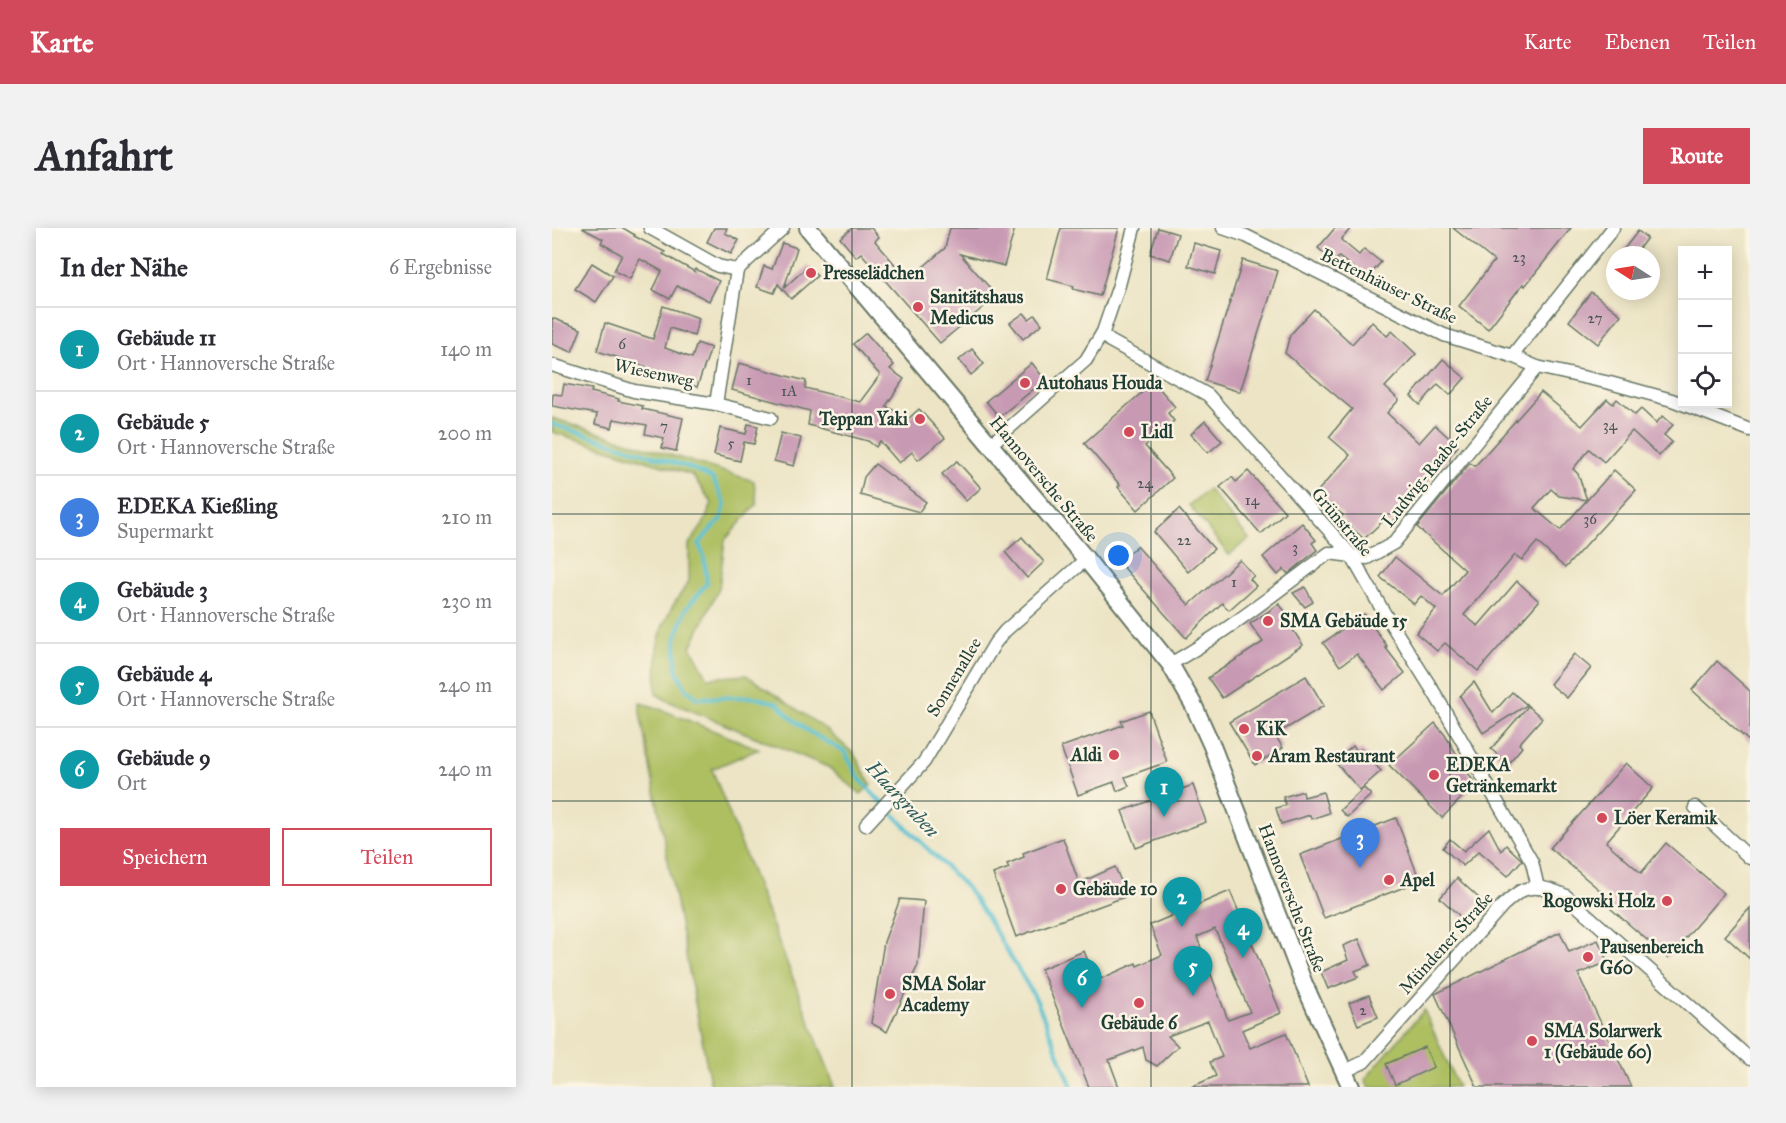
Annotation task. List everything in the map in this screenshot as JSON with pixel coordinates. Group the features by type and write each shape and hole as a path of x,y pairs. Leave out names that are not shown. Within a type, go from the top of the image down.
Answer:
{"main road":[{"name":"Hannoversche Straße","path":"808,228 1086,559 1170,664 1193,704 1212,746 1304,984 1347,1080"}],"street":[{"path":"650,228 718,266 737,270 783,228"},
{"path":"990,445 1086,360 1102,334 1119,285 1134,228"},
{"name":"Bettenhäuser Straße","path":"1223,228 1246,236 1444,335 1512,356 1537,367 1672,400 1750,430"},
{"path":"1512,356 1613,228"},
{"name":"Wiesenweg","path":"716,404 737,270"},
{"name":"Grünstraße","path":"1102,334 1110,341 1208,395 1351,555 1532,862 1538,888"},
{"name":"Wiesenweg","path":"552,365 634,391 716,404 771,418"},
{"name":"Ludwig-Raabe-Straße","path":"1170,664 1214,636 1329,553 1367,558 1394,543 1537,367"},
{"name":"Sonnenallee","path":"866,825 924,762 995,643 1005,631 1086,559"},
{"path":"1695,807 1750,858"},
{"path":"1538,888 1552,890 1566,896 1750,1059"},
{"name":"Mündener Straße","path":"1347,1080 1503,905 1523,890 1538,888"}],"green space":[{"path":"552,418 754,481 757,504 725,540 719,588 691,647 708,678 746,675 827,730 854,754 871,784 861,794 828,767 656,694 657,648 662,628 689,581 689,544 703,525 712,503 692,475 552,432"},
{"path":"1208,489 1249,539 1229,555 1189,505"},
{"path":"640,703 759,749 712,769 835,1087 711,1087 640,713"},
{"path":"1424,1010 1458,1087 1369,1087 1365,1079"}],"building":[{"path":"582,228 623,228 695,272 696,269 719,281 709,301 677,286 670,299 653,290 662,271 640,259 630,279 614,271 622,255 601,243 603,239"},
{"path":"714,228 727,228 725,233 739,240 731,254 707,242"},
{"path":"852,228 871,228 879,237 875,241 908,280 945,248 950,228 1015,228 1004,266 960,254 997,296 940,343 861,253 856,257 840,238"},
{"path":"1061,228 1119,228 1100,296 1047,279"},
{"path":"1158,228 1178,234 1170,260 1150,254"},
{"path":"1335,228 1351,228 1341,240 1359,255 1364,249 1381,262 1367,279 1339,257 1334,262 1318,248"},
{"path":"1453,228 1571,228 1488,329 1459,306 1494,261"},
{"path":"1638,231 1647,238 1641,246 1626,246"},
{"path":"782,243 797,248 784,288 808,266 817,276 791,299 778,284 774,293 757,287 764,266 772,269"},
{"path":"1194,243 1221,251 1215,274 1188,266"},
{"path":"1243,260 1278,271 1240,392 1205,381"},
{"path":"592,263 613,276 596,302 575,289"},
{"path":"1591,292 1621,315 1598,344 1569,321"},
{"path":"663,306 699,318 694,336 670,328 665,348 692,358 697,343 711,348 697,387 597,351 605,323 653,339"},
{"path":"1314,309 1352,344 1372,322 1387,336 1392,331 1416,354 1385,387 1399,400 1387,413 1419,443 1435,425 1458,446 1390,525 1384,520 1364,539 1341,518 1343,515 1316,493 1350,455 1329,437 1352,409 1285,353 1290,335"},
{"path":"1024,313 1029,319 1035,315 1042,324 1023,339 1010,323"},
{"path":"552,318 581,329 572,352 552,344"},
{"path":"866,333 894,365 890,369 904,379 886,406 908,419 919,409 945,438 918,460 912,452 899,463 880,441 876,447 868,441 808,425 810,411 732,390 739,363 806,381 805,388 860,402 880,375 853,344"},
{"path":"972,349 984,364 971,375 959,360"},
{"path":"1443,359 1465,378 1450,395 1438,384 1420,405 1411,396"},
{"path":"1032,363 1045,380 999,417 986,401"},
{"name":"Lidl","path":"1154,382 1175,407 1168,413 1174,421 1145,446 1173,478 1138,510 1084,443"},
{"path":"564,384 592,389 591,392 619,399 618,401 643,406 642,409 683,418 676,451 662,448 664,438 645,434 647,425 614,419 612,428 595,424 597,414 552,406 553,394 562,395"},
{"path":"1541,392 1582,426 1607,399 1613,404 1617,399 1635,415 1641,409 1656,423 1663,416 1673,425 1664,435 1672,442 1659,456 1632,431 1604,462 1589,449 1573,469 1578,474 1587,500 1614,470 1636,490 1565,568 1537,542 1522,560 1515,555 1464,615 1478,626 1517,581 1539,601 1478,671 1445,643 1437,651 1416,633 1436,609 1421,596 1414,604 1380,577 1395,557 1443,596 1465,570 1417,527 1470,463 1475,466","holes":["1551,489 1559,496 1587,500 1560,530 1534,508"]},
{"path":"1205,421 1222,441 1208,453 1191,434"},
{"path":"748,424 758,426 754,444 744,442 740,461 714,455 720,428 746,434"},
{"path":"781,433 801,438 794,466 774,461"},
{"path":"957,461 981,488 966,501 942,474"},
{"path":"875,464 926,502 919,512 860,495 864,477"},
{"path":"1248,471 1285,512 1261,534 1220,487 1232,477 1236,482"},
{"path":"1179,509 1214,549 1188,572 1154,532"},
{"path":"1302,523 1316,540 1312,543 1317,550 1288,574 1284,569 1278,575 1263,557"},
{"path":"1022,537 1044,562 1027,578 1005,552"},
{"path":"1137,546 1189,605 1240,560 1254,576 1250,579 1256,586 1229,610 1222,603 1186,638 1119,562"},
{"path":"1305,587 1313,602 1305,607 1293,593"},
{"path":"1279,604 1289,616 1285,618 1303,645 1222,698 1208,678 1263,642 1250,624"},
{"path":"1364,614 1405,673 1384,690 1357,654 1340,666 1323,643"},
{"path":"1574,654 1591,668 1567,698 1550,684"},
{"path":"1717,661 1750,691 1750,742 1692,690"},
{"path":"1306,676 1324,706 1275,735 1283,748 1255,765 1229,722"},
{"path":"1474,682 1493,713 1512,692 1527,705 1483,733 1460,696"},
{"path":"1528,706 1542,718 1519,744 1522,747 1508,764 1491,749"},
{"name":"Aldi","path":"1149,711 1167,762 1125,777 1129,786 1117,791 1114,782 1078,795 1061,747 1123,725 1121,721"},
{"name":"EDEKA Getränkemarkt","path":"1435,723 1475,784 1442,818 1389,765"},
{"path":"1353,746 1358,752 1361,749 1381,771 1360,790 1335,762"},
{"path":"1626,763 1653,788 1606,842 1641,873 1666,843 1724,893 1668,958 1610,908 1615,903 1550,848"},
{"path":"1193,785 1206,822 1136,848 1122,811"},
{"path":"1364,788 1371,795 1347,817 1340,810"},
{"path":"1303,791 1304,797 1323,792 1329,813 1311,819 1310,815 1281,824 1276,808 1286,805 1283,797"},
{"path":"1396,818 1420,881 1324,918 1300,855"},
{"path":"1489,828 1501,851 1506,845 1522,860 1508,876 1479,851 1463,866 1443,848 1450,839 1464,851"},
{"name":"Gebäude 10","path":"1063,838 1079,883 1115,867 1127,896 1016,937 993,874 1009,868 1007,864 1024,857 1023,853"},
{"path":"1457,878 1481,900 1464,920 1440,898"},
{"path":"1230,891 1281,1013 1242,1030 1250,1048 1286,1033 1308,1087 1191,1087 1216,1076 1210,1062 1222,1057 1208,1021 1168,1036 1178,1046 1157,1066 1146,1060 1143,1047 1109,1060 1119,1087 1089,1087 1041,969 1084,951 1096,981 1136,963 1137,966 1162,955 1150,925","holes":["1215,929 1250,1012 1228,1020 1197,937"]},
{"name":"SMA Solar Academy","path":"900,899 924,901 918,965 887,1032 871,1023 884,942"},
{"path":"1750,908 1750,959 1725,936"},
{"name":"SMA Solarwerk 1 (Gebäude 60)","path":"1560,932 1569,952 1598,940 1608,962 1578,974 1631,1087 1477,1087 1435,994"},
{"path":"1359,939 1370,965 1355,971 1358,977 1328,989 1321,972 1348,960 1343,946"},
{"path":"1369,995 1378,1017 1358,1025 1349,1003"},
{"path":"1425,1047 1434,1067 1395,1085 1386,1064"}],"waterway":[{"name":"Haargraben","path":"552,424 691,468 713,479 725,504 721,520 699,544 704,557 707,583 686,609 676,637 676,669 686,689 697,698 752,697 777,703 808,731 845,752 858,777 967,888 1036,999 1072,1087"}],"place":[{"name":"Presselädchen","path":"811,273"},
{"name":"Sanitätshaus Medicus","path":"918,307"},
{"name":"Autohaus Houda","path":"1025,383"},
{"name":"Teppan Yaki","path":"920,419"},
{"name":"Lidl","path":"1129,432"},
{"name":"SMA Gebäude 15","path":"1268,621"},
{"name":"KiK","path":"1244,729"},
{"name":"Aldi","path":"1114,755"},
{"name":"Aram Restaurant","path":"1257,756"},
{"name":"EDEKA Getränkemarkt","path":"1434,775"},
{"name":"Gebäude 11","path":"1164,817"},
{"name":"Löer Keramik","path":"1602,818"},
{"name":"EDEKA Kießling","path":"1360,868"},
{"name":"Apel","path":"1389,880"},
{"name":"Gebäude 10","path":"1061,889"},
{"name":"Rogowski Holz","path":"1667,901"},
{"name":"Gebäude 5","path":"1182,927"},
{"name":"Pausenbereich G60","path":"1588,957"},
{"name":"Gebäude 3","path":"1243,958"},
{"name":"SMA Solar Academy","path":"890,994"},
{"name":"Gebäude 4","path":"1193,996"},
{"name":"Gebäude 6","path":"1139,1003"},
{"name":"Gebäude 9","path":"1082,1008"},
{"name":"SMA Solarwerk 1 (Gebäude 60)","path":"1532,1041"}]}
